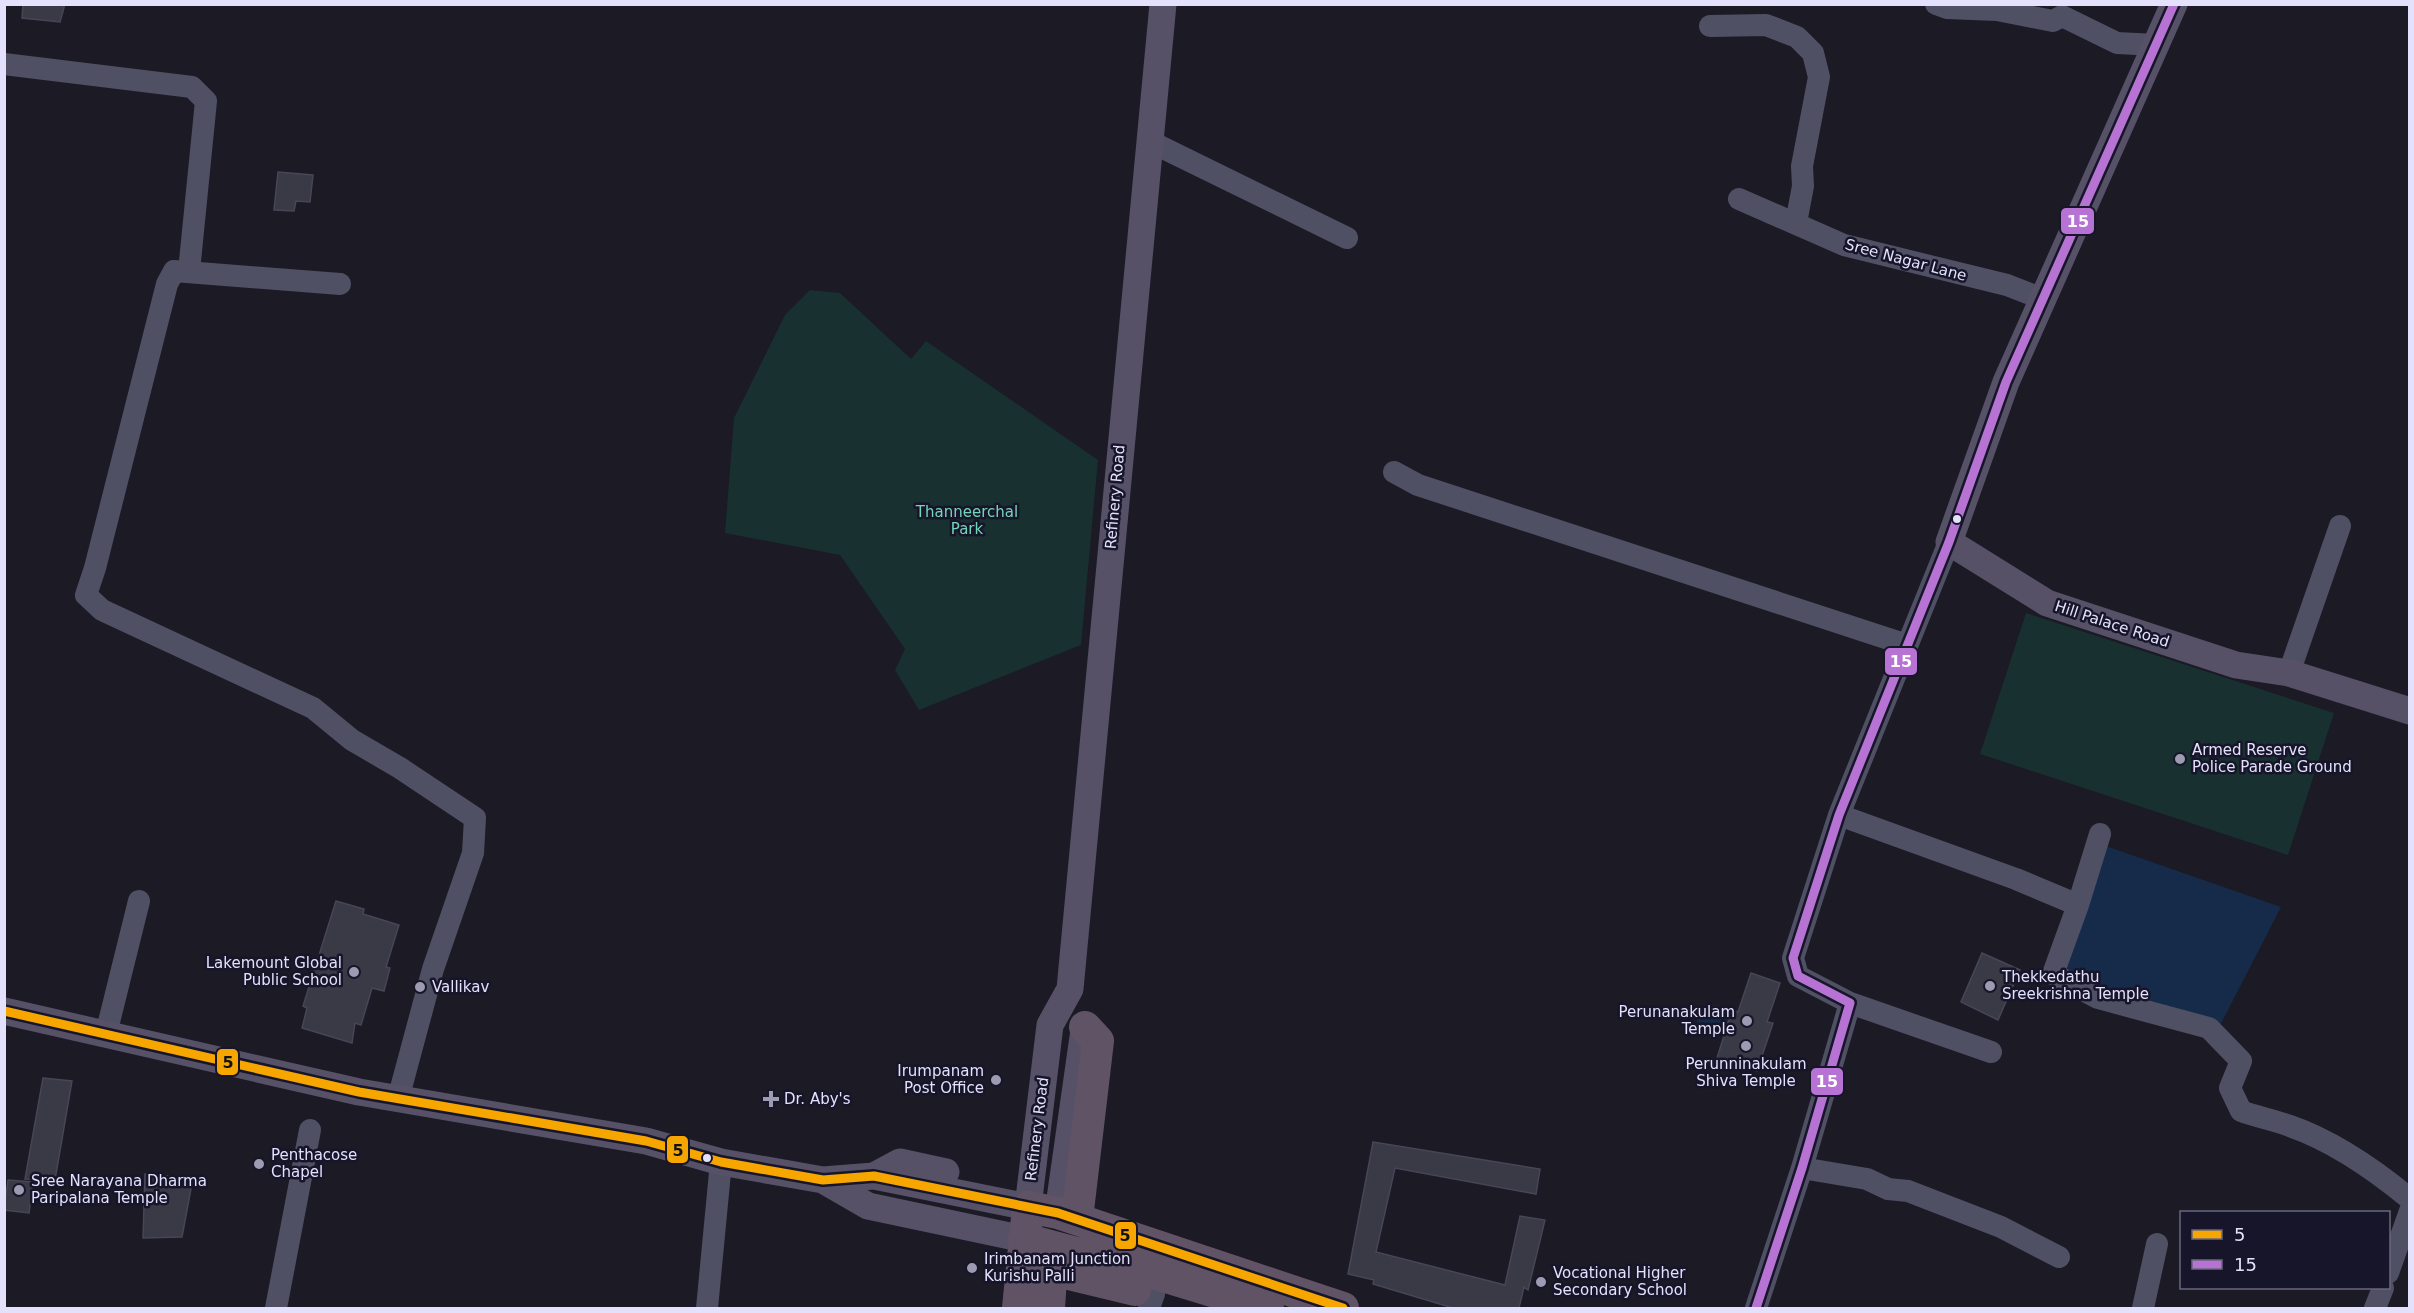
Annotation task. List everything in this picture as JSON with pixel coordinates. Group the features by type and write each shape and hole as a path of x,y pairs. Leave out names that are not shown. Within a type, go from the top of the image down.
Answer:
{"highway":[{"path":"1048,1308 1053,1258 1067,1216 1098,1041 1085,1027"},
{"path":"1029,1199 1067,1216 1343,1308"},
{"name":"Refinery Road","path":"1018,1308 1014,1237 1029,1199"},
{"path":"1000,1308 1014,1237 1053,1258 1151,1301 1231,1297"},
{"path":"1053,1258 1231,1297 1268,1308"}],"main road":[{"name":"Refinery Road","path":"1029,1199 1050,1025 1070,989 1163,4"},
{"path":"1949,542 2006,382 2174,4"},
{"name":"Hill Palace Road","path":"1949,542 2047,603 2236,665 2289,673 2409,711"},
{"name":"Refinery Road","path":"1070,989 1085,1027"},
{"path":"4,1011 398,1099 646,1141 721,1162 822,1180 874,1176 1029,1199"},
{"path":"822,1180 868,1206 1014,1237"}],"street":[{"path":"1936,4 1947,8 1997,10 2053,21 2062,16 2117,43 2156,45"},
{"path":"1710,26 1766,25 1797,38 1813,53 1819,77 1802,166 1803,186 1796,223"},
{"path":"4,64 192,87 206,101 189,271"},
{"path":"1149,141 1347,238"},
{"name":"Sree Nagar Lane","path":"1739,200 1844,245 2007,285 2043,299"},
{"path":"340,284 174,271 167,284 86,595 102,610 313,708 352,740 400,768 475,819 473,853 433,969 398,1099"},
{"path":"1394,472 1418,485 1907,645"},
{"path":"2289,673 2340,526"},
{"path":"1949,542 1839,814 1793,958 1798,976 1850,1003 1991,1052"},
{"path":"1839,814 2016,879 2078,905"},
{"path":"2100,834 2053,975 2098,998 2209,1028 2241,1061 2230,1088 2241,1111 2290,1126 2338,1150 2375,1170 2409,1199"},
{"path":"106,1034 139,901"},
{"path":"1756,1308 1802,1168 1850,1003"},
{"path":"276,1308 310,1130"},
{"path":"707,1308 721,1162"},
{"path":"1802,1168 1867,1179 1888,1189 1908,1191 2001,1227 2059,1257"},
{"path":"2390,1267 2409,1211"},
{"path":"2143,1308 2157,1244"},
{"path":"2375,1308 2382,1289"}],"green space":[{"name":"Thanneerchal Park","path":"810,290 840,293 911,359 926,341 1098,460 1081,645 919,710 895,670 905,649 840,555 725,533 734,418 785,315"},
{"path":"2026,613 2334,713 2288,855 1980,754"}],"water":[{"path":"2100,844 2281,907 2212,1041 2063,975"},
{"path":"1713,1005 1724,1010 1729,1021 1724,1032 1713,1037 1702,1032 1697,1021 1702,1010"}],"building":[{"path":"23,4 65,4 60,22 22,18"},
{"path":"278,172 313,175 310,202 296,201 294,211 274,210"},
{"name":"Lakemount Global Public School","path":"336,901 364,909 363,914 399,925 386,967 390,968 384,991 372,988 361,1025 355,1023 352,1043 302,1028 307,1008 303,1006"},
{"name":"Thekkedathu Sreekrishna Temple","path":"1982,953 2020,970 1998,1020 1961,1002"},
{"name":"Perunanakulam Temple","path":"1751,973 1780,983 1767,1022 1773,1023 1757,1071 1717,1058 1732,1010 1738,1012"},
{"path":"43,1078 72,1081 55,1180 25,1179"},
{"path":"1373,1142 1540,1169 1536,1194 1395,1168 1376,1252 1505,1285 1520,1216 1545,1220 1528,1290 1524,1287 1519,1308 1453,1308 1373,1284 1374,1280 1348,1274"},
{"path":"145,1174 193,1178 182,1237 143,1238"},
{"name":"Sree Narayana Dharma Paripalana Temple","path":"8,1180 33,1182 29,1213 4,1210"}],"transit line":[{"name":"15","path":"1756,1308 1802,1168 1850,1003 1798,976 1793,958 1839,815 1949,542 2006,382 2174,4"},
{"name":"5","path":"4,1011 359,1092 646,1141 721,1162 823,1180 874,1176 1058,1213 1343,1308"}],"place":[{"name":"Armed Reserve Police Parade Ground","path":"2180,759"},
{"name":"Lakemount Global Public School","path":"354,972"},
{"name":"Thekkedathu Sreekrishna Temple","path":"1990,986"},
{"name":"Vallikav","path":"420,987"},
{"name":"Perunanakulam Temple","path":"1747,1021"},
{"name":"Perunninakulam Shiva Temple","path":"1746,1046"},
{"name":"Irumpanam Post Office","path":"996,1080"},
{"name":"Dr. Aby's","path":"771,1099"},
{"name":"Penthacose Chapel","path":"259,1164"},
{"name":"Sree Narayana Dharma Paripalana Temple","path":"19,1190"},
{"name":"Irimbanam Junction Kurishu Palli","path":"972,1268"},
{"name":"Vocational Higher Secondary School","path":"1541,1282"}]}
